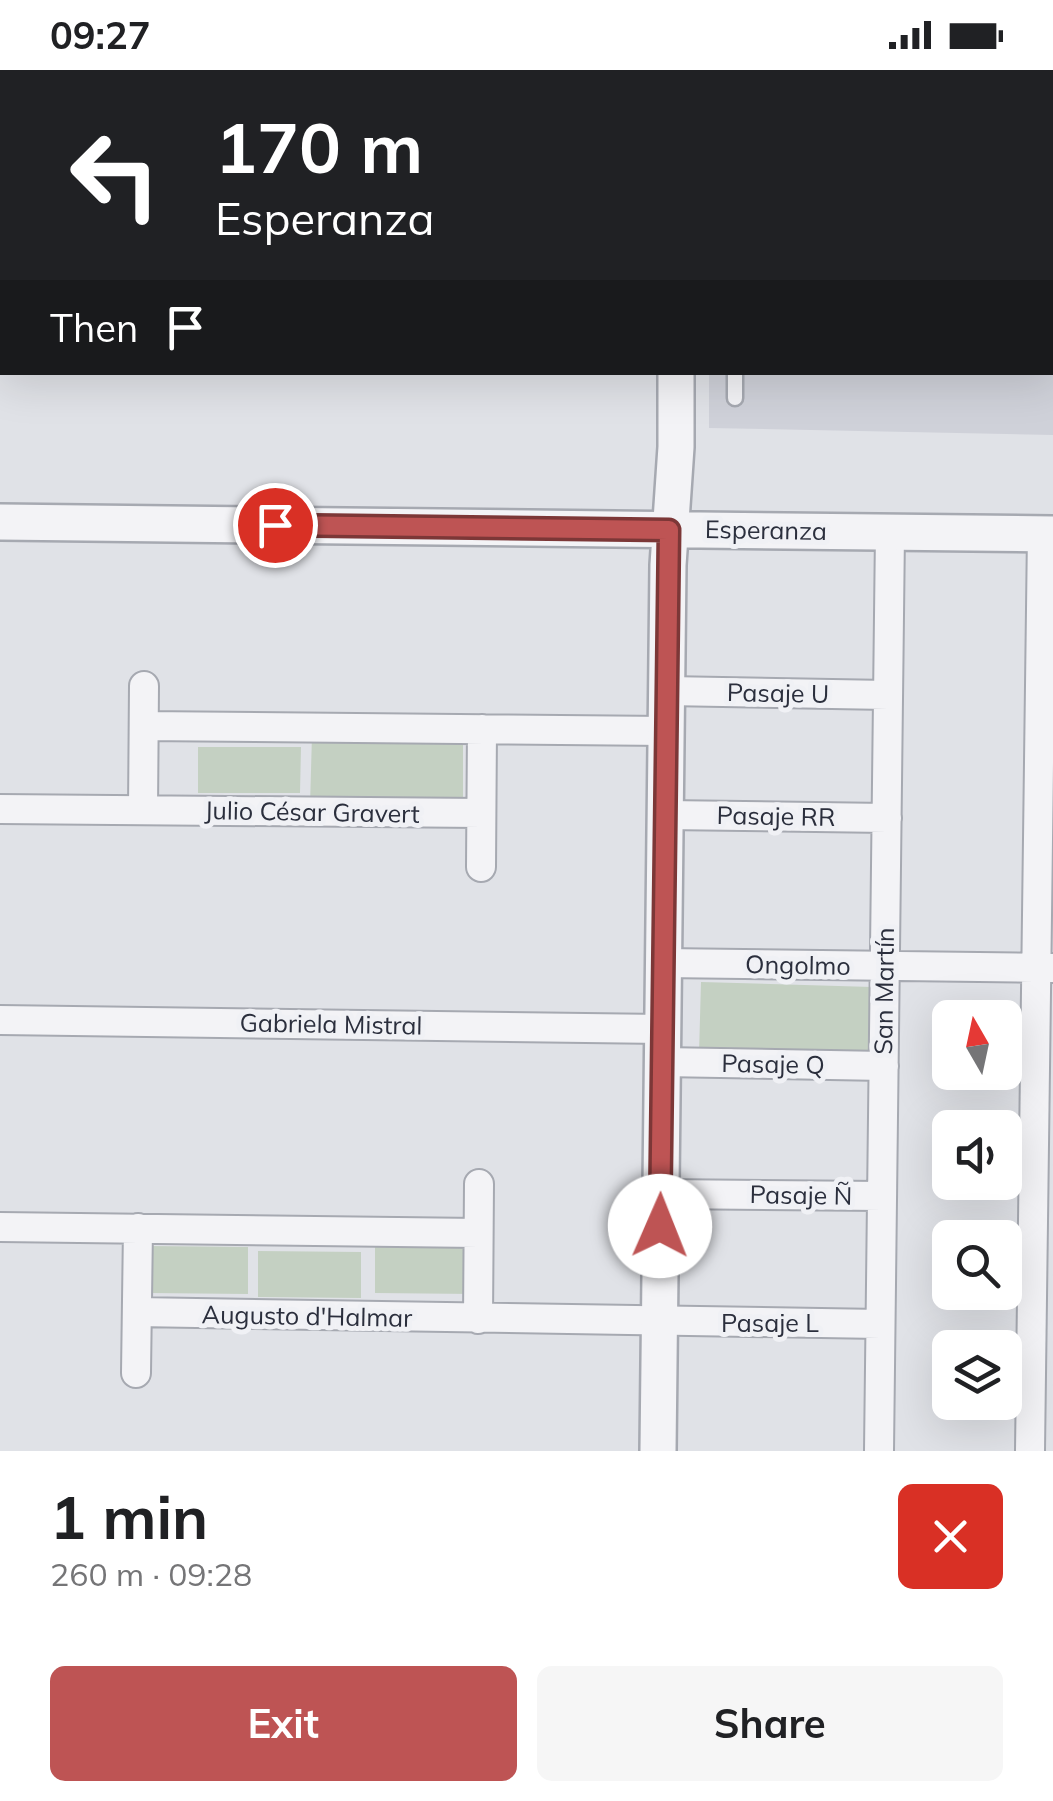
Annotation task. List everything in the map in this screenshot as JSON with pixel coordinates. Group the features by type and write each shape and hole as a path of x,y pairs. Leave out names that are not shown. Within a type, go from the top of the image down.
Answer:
{"street":[{"path":"658,1451 669,530 676,447 676,375"},
{"name":"Esperanza","path":"0,522 1048,534"},
{"name":"San Martín","path":"879,1451 890,532"},
{"path":"1030,1451 1042,1325 1048,534"},
{"path":"143,810 144,686"},
{"name":"Pasaje U","path":"667,691 888,695"},
{"path":"144,726 666,731"},
{"path":"480,867 482,729"},
{"name":"Julio César Gravert","path":"0,808 481,813"},
{"name":"Pasaje RR","path":"665,814 886,818"},
{"name":"Ongolmo","path":"664,963 1045,968"},
{"name":"Gabriela Mistral","path":"0,1020 662,1045"},
{"name":"Pasaje Q","path":"662,1045 884,1066"},
{"path":"478,1319 479,1184"},
{"name":"Pasaje Ñ","path":"661,1194 882,1196"},
{"path":"0,1227 478,1232"},
{"path":"136,1374 138,1228"},
{"name":"Augusto d'Halmar","path":"136,1312 659,1322"},
{"name":"Pasaje L","path":"659,1322 880,1324"}],"lane":[{"path":"734,398 735,375"}],"shaded area":[{"path":"709,375 1053,375 1053,435 709,428"}],"green space":[{"path":"312,735 463,742 463,803 310,806"},
{"path":"198,747 301,747 300,793 198,793"},
{"path":"701,982 872,987 870,1058 699,1054"},
{"path":"149,1246 248,1247 248,1294 149,1293"},
{"path":"375,1247 474,1248 474,1294 375,1293"},
{"path":"258,1251 361,1252 361,1298 258,1297"}],"route":[{"path":"275,525 669,530 660,1226"}]}
